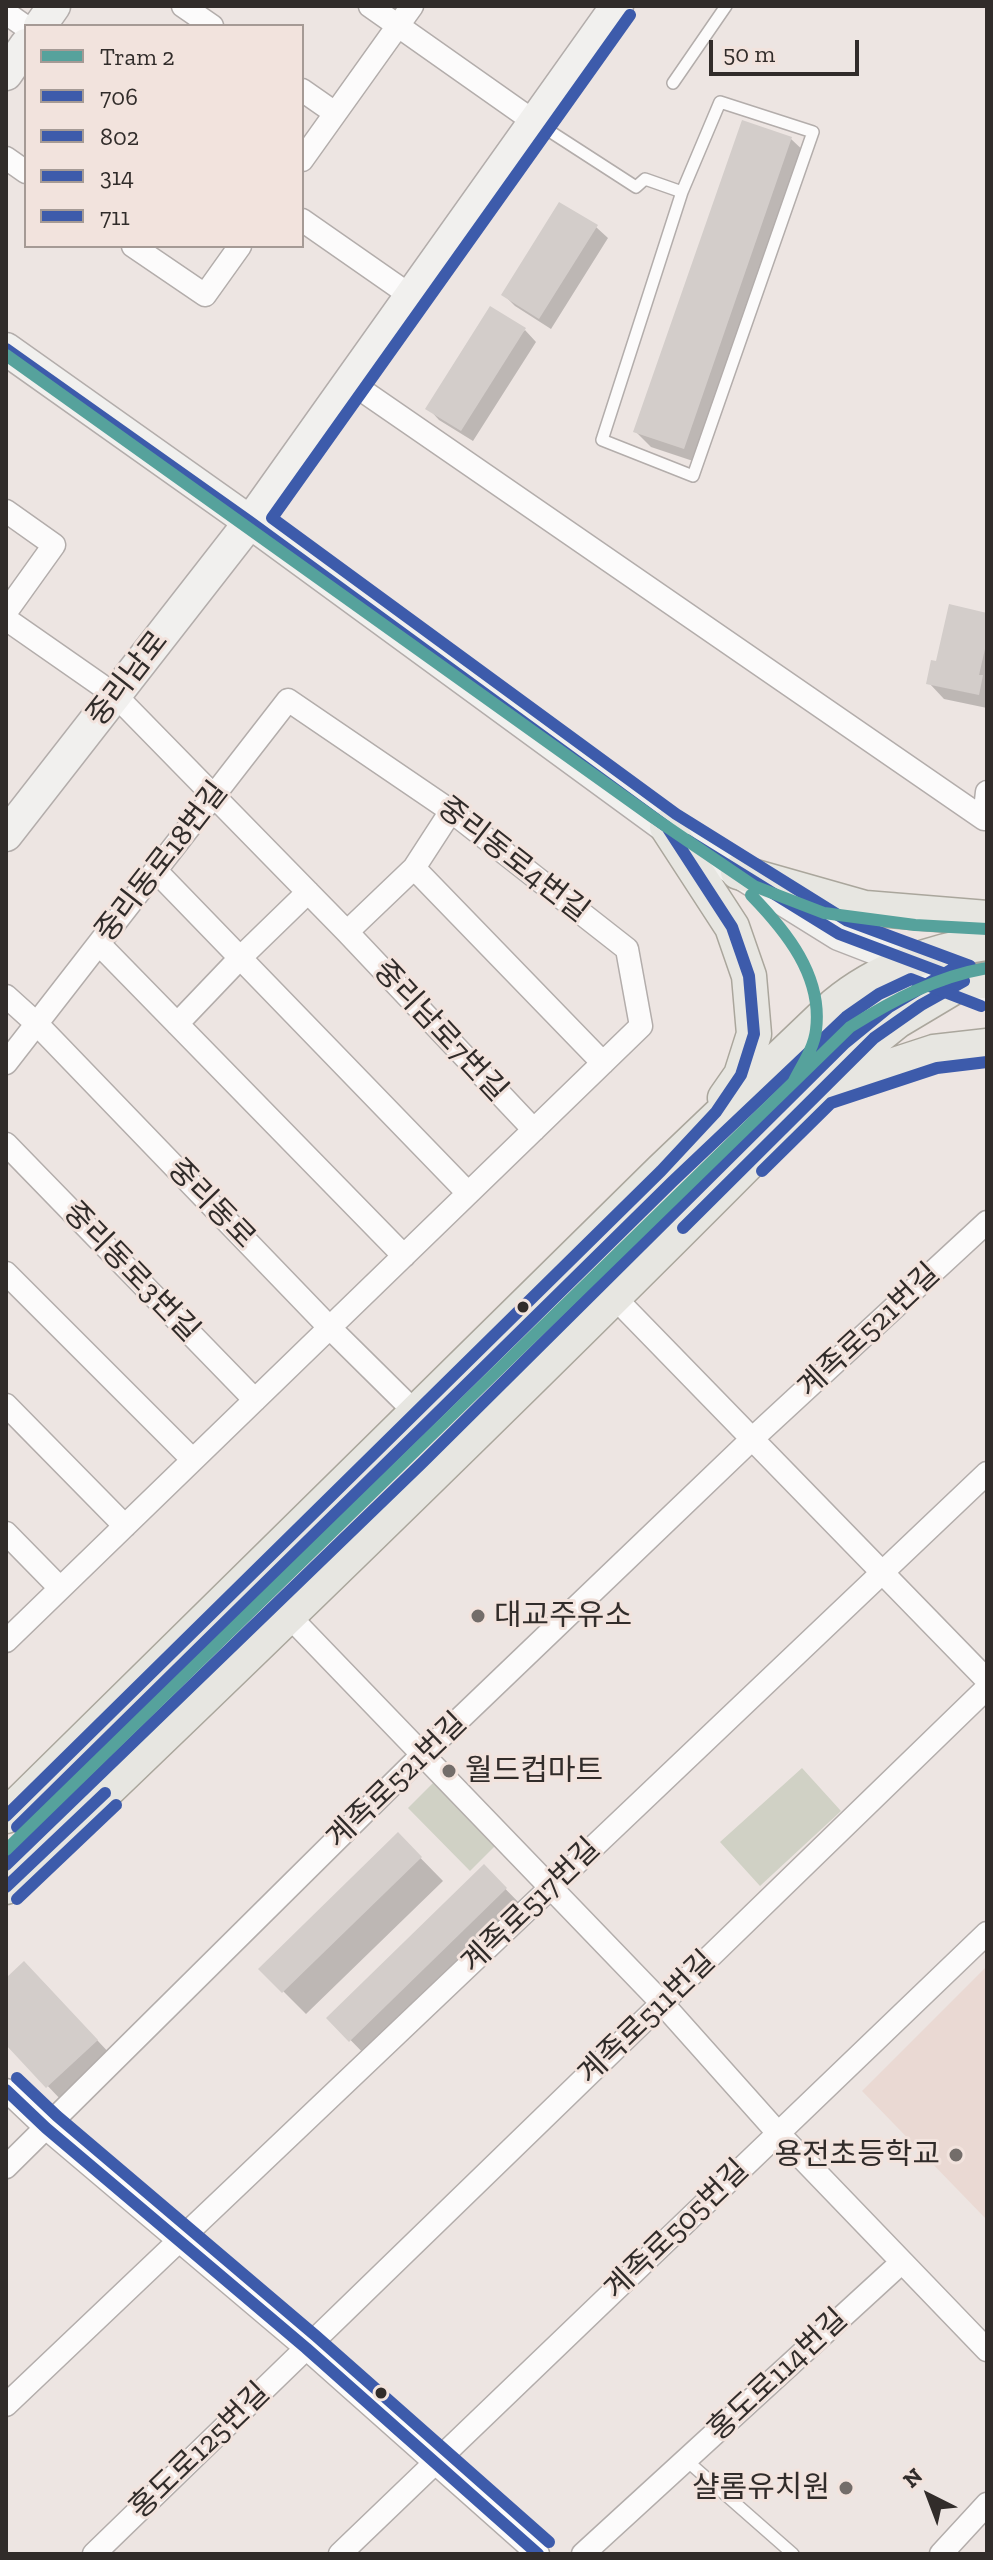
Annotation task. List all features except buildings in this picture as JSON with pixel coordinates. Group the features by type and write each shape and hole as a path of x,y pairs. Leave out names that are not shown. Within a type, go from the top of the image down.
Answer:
{"main road":[{"path":"41,24 54,6"},
{"name":"중리남로","path":"6,835 250,522 617,6"},
{"path":"6,74 24,48"},
{"path":"6,349 250,522 667,827 839,934 979,984"},
{"path":"661,1171 716,1112 741,1075 754,1034 749,976 732,927 667,827"},
{"path":"738,872 865,908 987,918"},
{"path":"6,1816 661,1171 835,1005 884,972 987,943"},
{"path":"6,1887 289,1616 874,1038 921,1005 979,984"},
{"path":"822,1089 934,1052 987,1046"}],"street":[{"path":"183,6 209,24"},
{"path":"370,6 536,123"},
{"path":"304,157 412,6"},
{"path":"6,13 24,26"},
{"path":"304,91 335,113"},
{"path":"6,158 24,171"},
{"path":"304,221 411,296"},
{"path":"136,248 205,295 239,248"},
{"path":"350,382 985,826"},
{"path":"6,511 54,545 6,612"},
{"name":"중리남로7번길","path":"6,619 115,695 347,932 534,1130"},
{"name":"중리동로18번길","path":"6,1063 288,700"},
{"name":"중리동로4번길","path":"288,700 451,811 627,949 641,1026 330,1328"},
{"path":"985,826 987,792"},
{"path":"347,932 414,868 451,811"},
{"path":"414,868 603,1063"},
{"path":"156,871 468,1193"},
{"path":"177,1024 308,892"},
{"path":"99,944 404,1256"},
{"name":"중리동로","path":"6,996 37,1024 416,1413"},
{"name":"중리동로3번길","path":"6,1144 255,1400"},
{"name":"계족로521번길","path":"6,2167 422,1755 752,1439 987,1222"},
{"path":"6,1273 193,1460"},
{"path":"614,1297 987,1680"},
{"path":"6,1641 330,1328"},
{"path":"6,1405 125,1526"},
{"name":"계족로517번길","path":"6,2405 987,1473"},
{"path":"6,1533 60,1588"},
{"path":"289,1616 662,2003 778,2133 987,2350"},
{"name":"계족로511번길","path":"306,2348 987,1688"},
{"name":"계족로505번길","path":"340,2554 987,1933"},
{"path":"6,2090 46,2128 306,2348 538,2554"},
{"name":"홍도로114번길","path":"583,2554 902,2262"},
{"name":"홍도로125번길","path":"94,2554 306,2348"},
{"path":"941,2554 987,2504"}],"lane":[{"path":"673,83 726,6"},
{"path":"720,102 813,132 693,476 602,440 682,192 720,102"},
{"path":"536,123 636,187 645,179 682,192"},
{"path":"686,2460 793,2554"}],"shaded area":[{"path":"802,1768 841,1811 760,1886 720,1842"},
{"path":"436,1780 498,1843 470,1871 408,1808"},
{"name":"용전초등학교","path":"987,1966 987,2220 862,2091"}],"tram line":[{"name":"2","path":"6,355 654,818 754,886 824,913 915,925 987,929"},
{"name":"2","path":"751,895 789,939 814,991 817,1010 815,1037 794,1081"},
{"name":"2","path":"6,1850 850,1027 916,991 950,977 987,968"}],"transit line":[{"name":"314","path":"630,15 272,518 676,814 846,920 970,966"},
{"name":"706","path":"6,349 250,522 667,827 732,927 749,976 754,1034 741,1075 716,1112 661,1171 6,1816"},
{"name":"706","path":"687,840 839,934 964,981"},
{"name":"314","path":"6,1865 423,1462 845,1043 889,1007 956,967"},
{"name":"802","path":"17,1827 672,1182 846,1017 879,994 911,979 981,1006"},
{"name":"706","path":"683,1228 874,1038 921,1005 964,981"},
{"name":"802","path":"762,1171 831,1103 937,1068 987,1062"},
{"name":"706","path":"6,1887 105,1793"},
{"name":"802","path":"17,1899 116,1805"},
{"name":"314","path":"17,2078 549,2542"},
{"name":"711","path":"6,2090 46,2128 306,2348 538,2554"}],"place":[{"name":"대교주유소","path":"478,1616"},
{"name":"월드컵마트","path":"449,1771"},
{"name":"용전초등학교","path":"956,2155"},
{"name":"샬롬유치원","path":"846,2488"}]}
